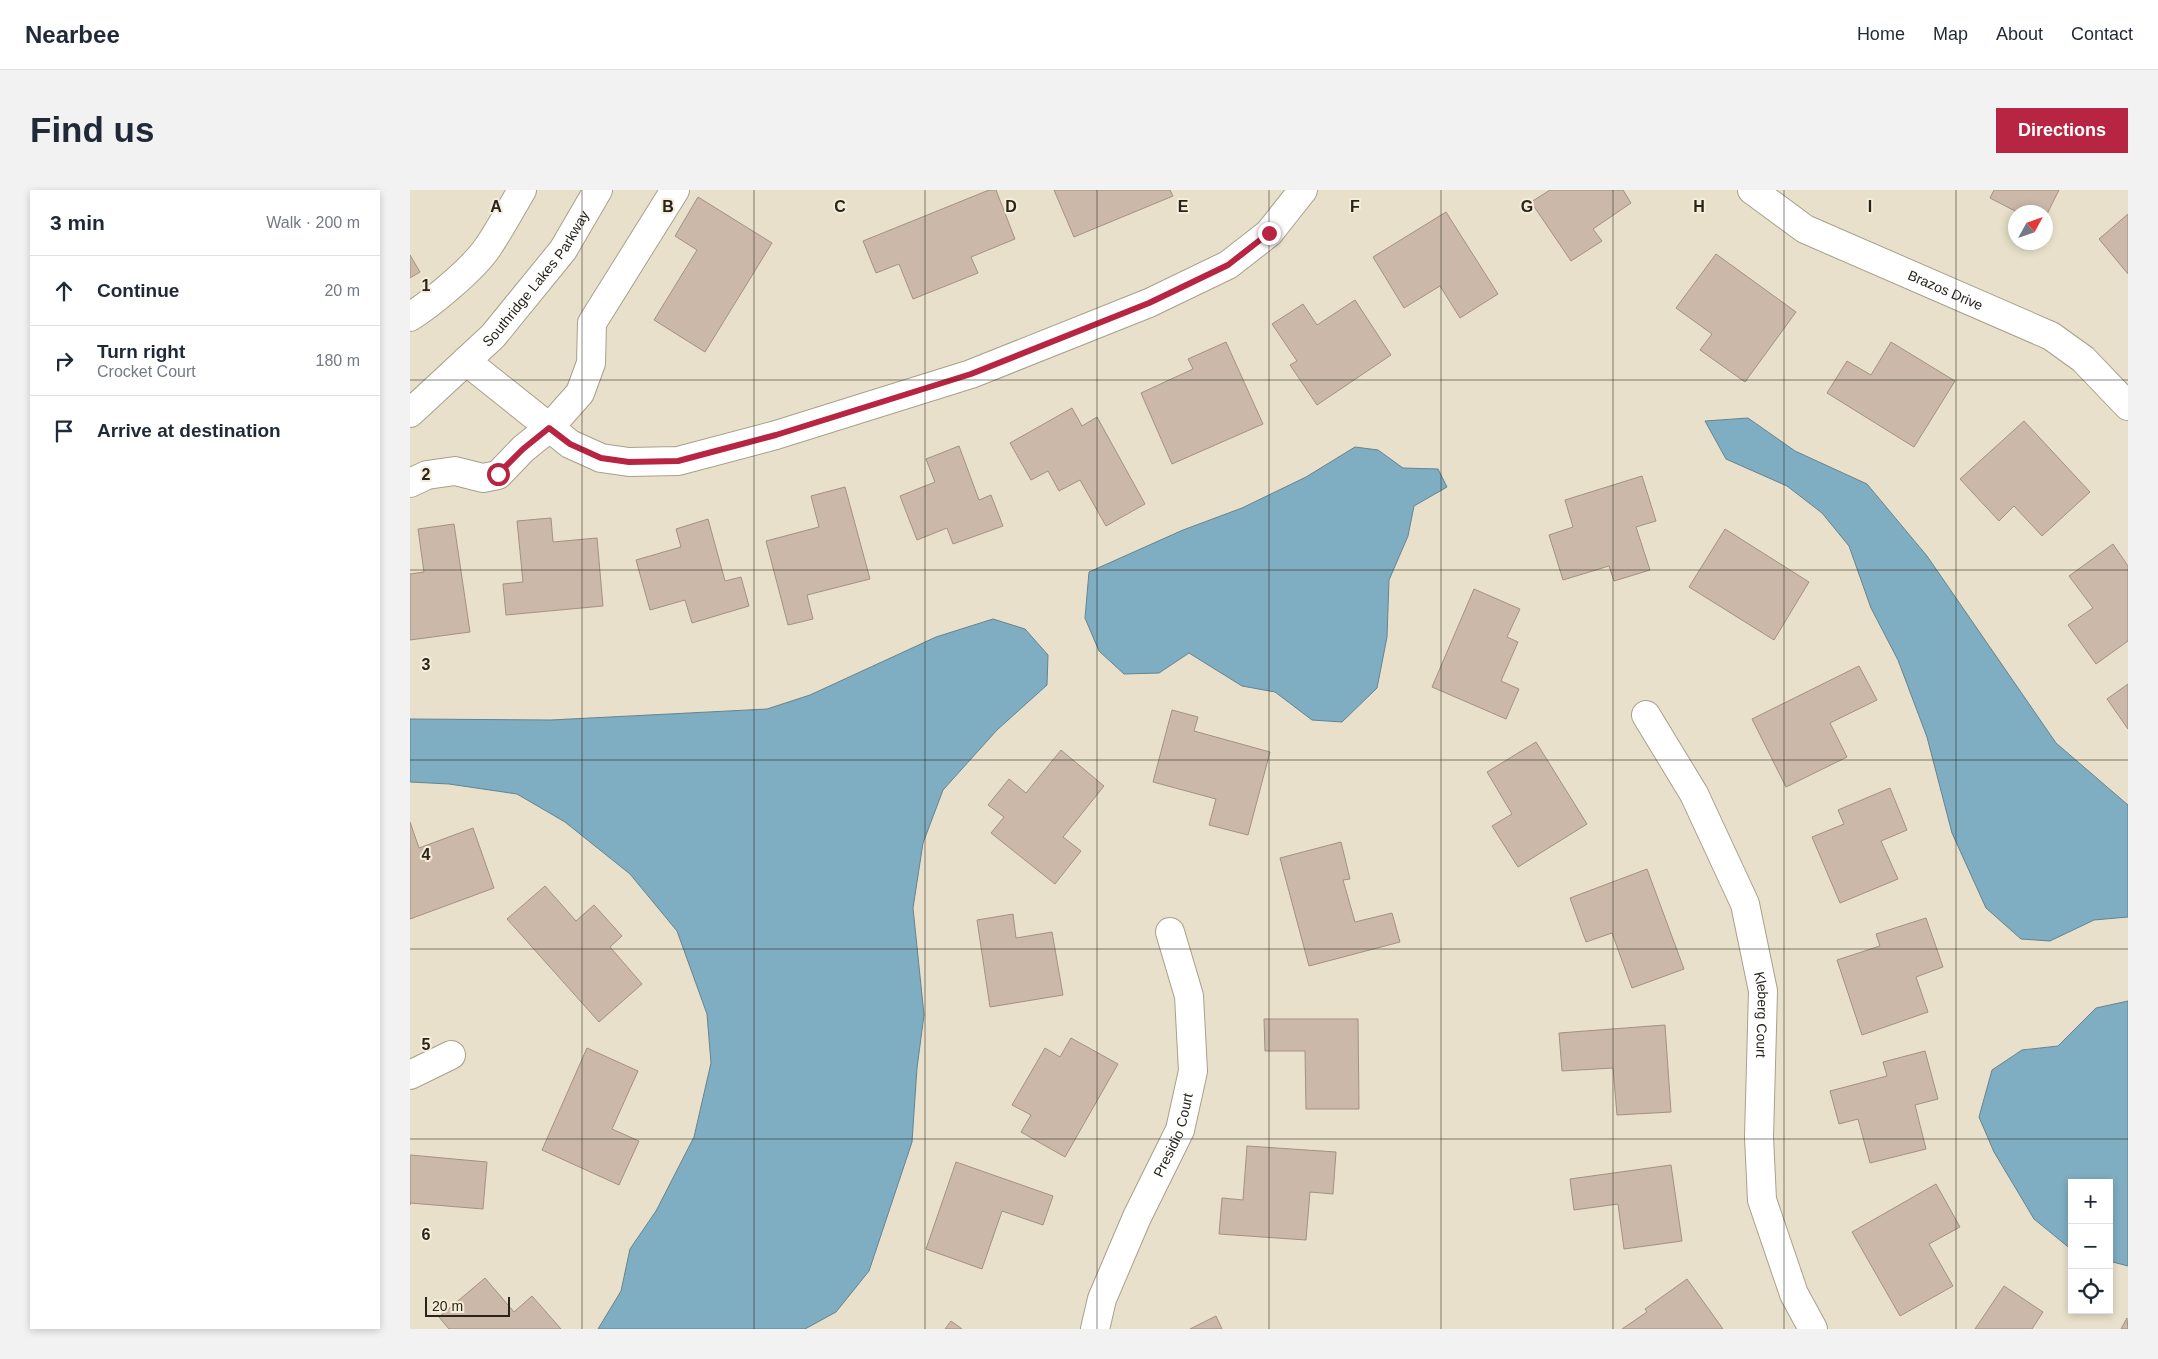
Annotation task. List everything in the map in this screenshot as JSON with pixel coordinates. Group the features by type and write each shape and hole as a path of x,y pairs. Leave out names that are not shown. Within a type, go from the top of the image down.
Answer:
{"street":[{"path":"410,317 423,309 452,284 487,248 522,190"},
{"name":"Southridge Lakes Parkway","path":"410,413 493,336 563,250 598,190"},
{"path":"410,483 427,475 455,471 483,478 498,474 523,449 549,428 580,393 591,363 592,323 675,190"},
{"path":"466,361 570,444 601,458 629,462 678,461 776,435 971,374 1149,303 1228,265 1269,233 1303,190"},
{"name":"Brazos Drive","path":"1752,190 1805,229 2050,336 2083,359 2128,406"},
{"name":"Southridge Lakes Parkway","path":"410,387 466,361"},
{"name":"Kleberg Court","path":"1646,715 1694,794 1745,904 1762,991 1758,1137 1762,1200 1794,1294 1813,1329"},
{"name":"Presidio Court","path":"1095,1329 1102,1299 1137,1216 1180,1130 1193,1071 1189,996 1170,932"},
{"path":"410,1075 451,1055"}],"water":[{"path":"1748,418 1795,451 1867,484 1927,556 2056,743 2128,805 2128,917 2094,920 2050,941 2021,939 1986,908 1952,833 1927,737 1898,660 1871,608 1849,546 1822,513 1787,486 1726,459 1705,421"},
{"path":"1355,447 1378,450 1403,468 1438,469 1447,487 1414,506 1408,536 1389,580 1387,637 1377,688 1342,722 1312,720 1275,692 1242,686 1189,653 1159,673 1124,674 1099,651 1085,618 1089,572 1183,530 1242,508 1306,477"},
{"path":"993,619 1025,629 1048,655 1047,685 997,730 943,790 923,843 913,908 924,1015 917,1068 912,1142 869,1271 836,1312 805,1329 598,1329 621,1291 630,1249 656,1211 694,1137 711,1063 707,1014 677,931 630,874 565,822 517,794 449,784 410,782 410,719 551,720 767,709 810,695 936,637"},
{"path":"2128,1001 2128,1266 2113,1262 2113,1179 2068,1179 2068,1247 2034,1219 1994,1152 1979,1117 1992,1070 2022,1050 2058,1046 2096,1008"}],"building":[{"path":"989,190 996,190 1015,239 971,257 978,273 913,299 899,264 876,273 863,241"},
{"path":"1054,190 1170,190 1173,196 1074,237"},
{"path":"1550,190 1623,190 1631,203 1593,229 1602,241 1571,261 1531,202"},
{"path":"1994,190 2059,190 2052,205 2008,205 2008,207 1990,198"},
{"path":"698,197 772,243 705,352 654,320 697,250 675,236"},
{"path":"1446,212 1498,294 1460,318 1440,286 1404,308 1373,257"},
{"path":"2128,214 2128,274 2099,239"},
{"path":"1716,254 1796,312 1745,382 1700,350 1712,334 1676,308"},
{"path":"410,255 420,272 410,278"},
{"path":"1355,300 1391,355 1317,405 1290,365 1297,361 1272,324 1303,304 1317,325"},
{"path":"1226,342 1263,424 1172,464 1141,393 1193,369 1188,359"},
{"path":"1891,342 1955,381 1914,447 1827,393 1847,361 1871,375"},
{"path":"1072,408 1082,426 1097,417 1145,504 1106,526 1080,480 1059,491 1048,471 1031,480 1010,443"},
{"path":"2024,421 2090,492 2042,536 2014,506 1999,521 1960,479"},
{"path":"959,446 979,500 991,495 1003,526 953,544 947,528 917,540 900,496 935,482 926,459"},
{"path":"1642,476 1656,521 1636,527 1650,570 1614,581 1609,566 1563,580 1549,535 1573,527 1565,500"},
{"path":"845,487 870,579 807,595 813,619 788,625 766,541 819,527 811,496"},
{"path":"551,518 553,542 597,538 603,606 506,615 503,584 523,582 517,521"},
{"path":"708,519 725,581 741,577 749,606 692,623 685,600 650,610 636,560 681,547 676,529"},
{"path":"454,524 470,632 410,640 410,574 424,572 418,529"},
{"path":"1725,529 1809,582 1774,640 1689,587"},
{"path":"2113,544 2128,566 2128,641 2096,664 2068,625 2093,608 2069,576"},
{"path":"1474,589 1520,609 1507,637 1518,642 1501,681 1519,689 1506,719 1432,687"},
{"path":"1859,666 1877,700 1830,723 1847,757 1786,787 1752,719"},
{"path":"2128,684 2128,729 2107,699"},
{"path":"1172,710 1198,717 1194,731 1270,752 1248,835 1209,825 1216,799 1153,782"},
{"path":"1536,742 1587,824 1518,867 1492,826 1512,814 1487,772"},
{"path":"1061,750 1104,786 1063,837 1081,851 1055,884 991,833 1004,817 988,805 1009,779 1026,793"},
{"path":"1890,788 1907,830 1881,841 1898,879 1840,903 1812,837 1844,824 1838,810"},
{"path":"410,822 419,848 473,828 494,888 410,919"},
{"path":"1341,842 1350,879 1343,880 1355,922 1392,913 1400,942 1309,966 1280,858"},
{"path":"1647,869 1684,969 1632,988 1612,933 1586,942 1570,898"},
{"path":"545,886 576,921 594,905 622,936 610,947 642,984 599,1022 507,919"},
{"path":"1013,914 1016,938 1052,932 1063,995 990,1007 977,920"},
{"path":"1926,918 1943,967 1916,977 1928,1012 1862,1035 1837,960 1880,946 1876,934"},
{"path":"1264,1019 1358,1019 1359,1109 1306,1109 1305,1051 1265,1051"},
{"path":"1665,1025 1671,1112 1617,1115 1613,1068 1562,1071 1559,1033"},
{"path":"1071,1038 1118,1064 1065,1157 1021,1132 1031,1115 1012,1105 1045,1048 1060,1057"},
{"path":"587,1048 638,1071 612,1129 639,1141 619,1185 542,1150"},
{"path":"1925,1051 1938,1099 1915,1105 1926,1149 1870,1163 1858,1119 1839,1124 1830,1091 1887,1076 1883,1062"},
{"path":"1247,1146 1336,1152 1333,1194 1310,1192 1306,1240 1219,1234 1222,1198 1243,1200"},
{"path":"410,1155 487,1162 483,1209 410,1203"},
{"path":"956,1162 1053,1196 1043,1225 1002,1211 982,1269 926,1249"},
{"path":"1671,1165 1682,1241 1624,1249 1618,1204 1574,1210 1570,1179"},
{"path":"1936,1184 1960,1227 1929,1244 1953,1286 1900,1316 1852,1232"},
{"path":"485,1278 514,1312 532,1296 561,1329 449,1329 439,1317"},
{"path":"1687,1279 1723,1329 1622,1329 1647,1312 1645,1309"},
{"path":"2004,1286 2043,1312 2032,1329 1975,1329"},
{"path":"1216,1316 1222,1329 1190,1329"},
{"path":"2127,1318 2128,1329 2121,1329"},
{"path":"951,1321 962,1329 945,1329"}],"route":[{"path":"498,474 523,449 549,428 570,444 601,458 629,462 678,461 776,435 971,374 1149,303 1228,265 1269,233"}]}
